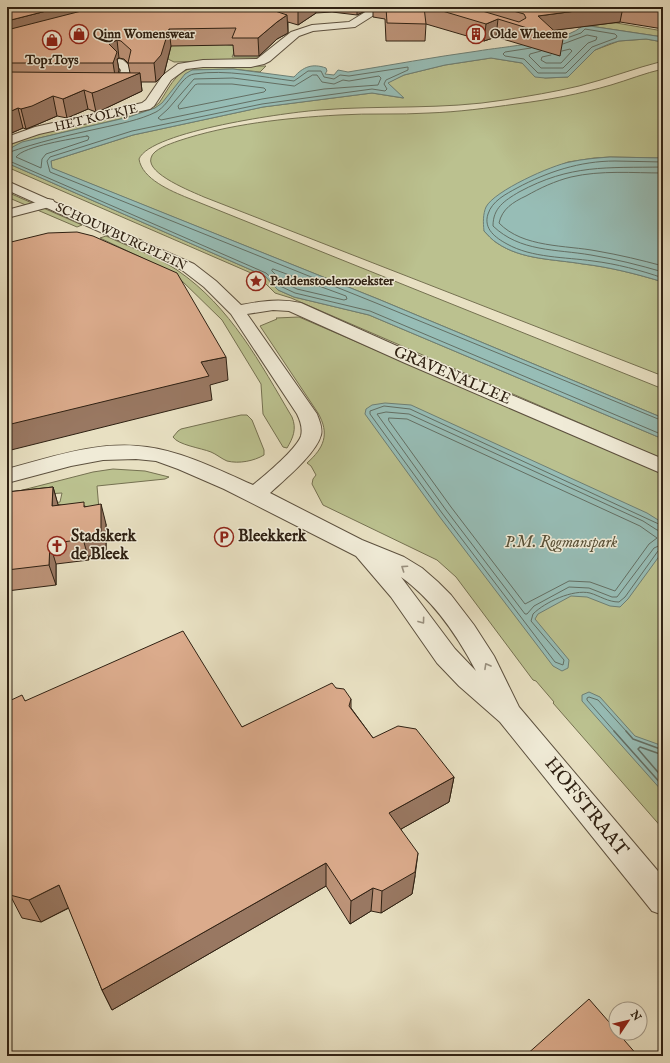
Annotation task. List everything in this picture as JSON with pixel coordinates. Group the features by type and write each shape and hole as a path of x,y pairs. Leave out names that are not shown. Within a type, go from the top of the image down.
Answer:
{"street":[{"path":"287,27 301,31 346,34 350,31 345,26 355,24 371,13 396,7"},
{"name":"HET KOLKJE","path":"7,142 35,131 143,107 150,104 171,73 183,66 196,64 252,63 263,61 301,31"},
{"path":"107,87 126,87 127,69 119,62"},
{"path":"146,87 162,87"},
{"name":"SCHOUWBURGPLEIN","path":"7,185 188,267 210,284 237,311 311,422 308,442 298,454 255,495"},
{"name":"SCHOUWBURGPLEIN","path":"7,214 48,203"},
{"name":"GRAVENALLEE","path":"237,311 275,303 294,307 663,467"},
{"name":"HOFSTRAAT","path":"7,476 87,456 119,452 154,454 188,465 255,495 361,549 392,580 447,657 484,694 509,714 663,900"}],"green space":[{"path":"599,20 663,31 663,37 583,25"},
{"path":"646,39 663,42 663,61 579,86 481,103 320,110 252,119 193,132 168,140 149,149 139,159 141,166 151,178 166,188 181,195 663,389 663,418 378,299 51,168 51,161 133,135 263,107 372,93 403,98 387,83 404,75 445,65 491,58 522,63 532,72 545,78 568,77 595,50 619,41"},
{"path":"214,43 237,46 232,57 260,57 252,60 174,62 162,56 161,46"},
{"path":"266,66 260,72 233,69 192,70 162,104 155,108 129,117 35,139 7,150 7,146 34,135 155,106 159,103 174,80 190,68"},
{"path":"663,69 663,158 594,158 568,162 548,170 503,192 484,231 495,242 517,253 538,258 603,267 663,282 663,376 204,197 172,182 156,170 151,164 152,155 158,149 166,145 197,135 237,126 319,116 462,111 540,101 611,85"},
{"path":"7,163 265,276 278,290 294,297 369,315 663,439 663,459 291,298 275,293 263,281 251,273 7,167"},
{"path":"7,192 82,225 77,227 7,197"},
{"path":"106,236 151,256 177,270 213,301 229,319 256,357 292,417 294,433 287,448 283,447 263,414 261,384 222,320 179,278 153,263 100,238"},
{"name":"P.M. Rogmanspark","path":"299,317 663,474 663,829 553,703 554,702 536,681 533,680 456,577 437,560 323,505 312,484 316,475 311,466 307,463 318,452 321,446 324,434 322,421 260,326 277,319 276,318"},
{"path":"241,415 247,415 252,420 264,450 264,455 256,459 241,462 227,461 211,452 180,442 173,437 181,429"},
{"path":"113,469 145,471 169,477 165,479 97,486 100,521 60,505 13,511 60,502 62,493 15,496 7,494 93,472"}],"water":[{"path":"583,25 663,37 663,42 646,39 619,41 609,44 595,50 568,77 535,77 522,63 491,58 445,65 404,75 388,83 404,98 372,93 263,107 133,135 51,161 52,168 378,299 663,418 663,439 369,315 294,297 278,290 265,276 7,163 7,150 22,142 129,117 155,108 162,103 185,74 192,70 233,69 294,77 304,68 316,66 326,68 327,71 325,74 334,75 338,70 348,72 549,40 564,36"},
{"path":"610,157 663,158 663,282 603,267 538,258 517,253 495,242 484,231 484,212 486,207 491,201 511,187 538,173 562,164 580,160"},
{"path":"385,403 411,405 647,513 663,523 663,551 628,599 620,607 610,606 587,597 571,596 538,614 535,619 569,660 568,668 562,671 553,666 439,516 365,414 366,409 372,405"},
{"path":"589,692 600,697 635,736 663,746 663,792 582,701 582,695"}],"building":[{"path":"7,7 62,7 7,21"},
{"path":"97,7 263,7 287,15 258,38 232,38 236,28 169,29 161,55 154,63 128,63 131,50 121,41 117,40 109,44 117,52 113,63 7,63 7,30"},
{"path":"386,7 424,7 426,24 387,23"},
{"path":"429,7 469,7 519,22 526,18 524,14 499,7 606,7 538,16 563,39 498,19 486,24"},
{"path":"637,7 663,7 663,11"},
{"path":"7,72 140,73 92,93 84,90 63,99 53,96 32,106 21,109 18,108 7,113"},
{"path":"77,232 93,236 177,273 226,357 201,362 209,376 7,425 7,243 48,233"},
{"path":"53,487 52,506 84,502 84,507 101,504 101,533 83,536 83,539 50,544 49,565 7,570 7,492"},
{"path":"183,631 242,727 332,683 336,688 344,689 351,699 349,706 373,738 398,726 416,729 454,777 389,813 418,853 415,872 382,891 373,888 351,901 326,863 102,990 59,885 29,900 10,895 7,887 7,702 22,695 25,701"},
{"path":"589,999 608,1021 608,1041 625,1041 638,1056 525,1056"}],"place":[{"name":"Qinn Womenswear","path":"79,34"},
{"name":"Olde Wheeme","path":"476,34"},
{"name":"Top1Toys","path":"52,40"},
{"name":"Paddenstoelenzoekster","path":"256,281"},
{"name":"Bleekkerk","path":"224,537"},
{"name":"Stadskerk de Bleek","path":"57,546"}]}
